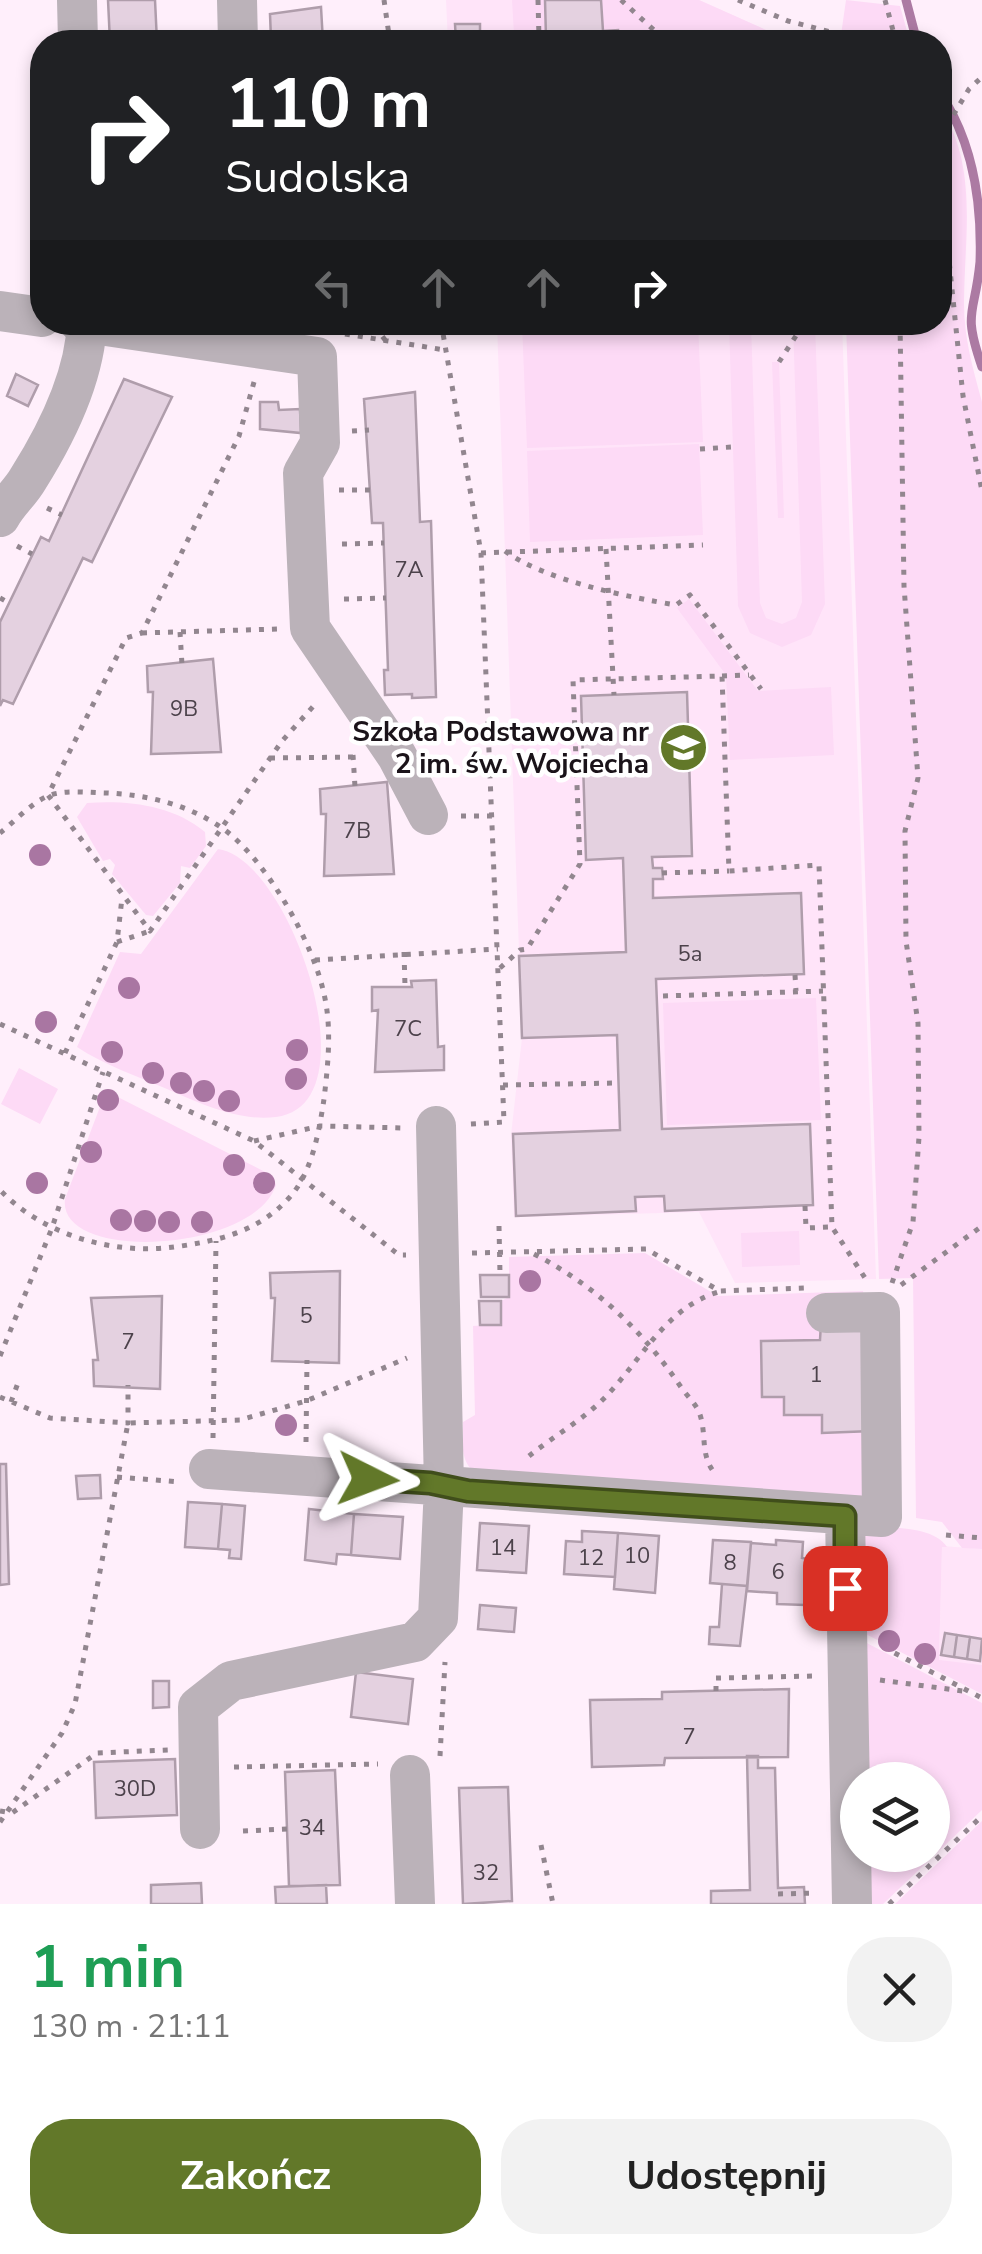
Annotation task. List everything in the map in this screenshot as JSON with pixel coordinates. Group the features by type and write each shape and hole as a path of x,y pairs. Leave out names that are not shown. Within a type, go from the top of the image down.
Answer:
{"street":[{"path":"77,0 78,30"},
{"path":"237,0 238,30"},
{"path":"0,311 30,315"},
{"path":"0,517 27,482 73,388 86,357 87,335"},
{"path":"203,335 252,340 317,357 320,443 303,473 310,614 341,675 397,756 428,815"},
{"path":"200,1829 188,1759 198,1706 230,1681 415,1642 438,1618 444,1486 436,1126"},
{"path":"852,1904 845,1628 863,1516 855,1295"},
{"path":"209,1470 863,1516"},
{"path":"410,1768 414,1904"}],"path":[{"path":"384,0 388,30"},
{"path":"538,0 540,30"},
{"path":"621,0 653,30"},
{"path":"738,0 788,21 824,30"},
{"path":"886,0 893,30"},
{"path":"952,118 982,77"},
{"path":"952,278 963,396 982,490"},
{"path":"388,335 382,340 445,350"},
{"path":"778,362 797,335"},
{"path":"855,1295 913,1222 919,1137 918,1023 906,941 905,831 918,778 904,586 900,335"},
{"path":"142,633 239,436 252,340"},
{"path":"700,448 732,446"},
{"path":"306,545 384,543"},
{"path":"481,553 702,544"},
{"path":"606,548 614,695"},
{"path":"505,551 525,566 542,567 608,593 676,605 690,595 760,689"},
{"path":"0,598 10,602"},
{"path":"0,833 48,795 126,638 310,614 386,598"},
{"path":"180,632 182,665"},
{"path":"117,942 150,931 270,758 341,675"},
{"path":"500,968 520,950 527,952 580,864 573,680 750,675"},
{"path":"722,676 729,871"},
{"path":"270,758 354,757"},
{"path":"0,1190 52,1228 114,1247 165,1248 216,1241 253,1227 288,1199 303,1180 320,1126 329,1058 325,996 314,960 263,872 224,829 184,808 138,794 48,795"},
{"path":"48,795 150,931"},
{"path":"662,874 818,865 832,1227 855,1295"},
{"path":"65,1054 117,942 122,896"},
{"path":"314,960 498,949"},
{"path":"404,952 405,986"},
{"path":"796,974 796,992"},
{"path":"662,996 823,991"},
{"path":"0,1024 254,1141 399,1256 440,1253"},
{"path":"0,1356 52,1228 104,1072"},
{"path":"503,1085 619,1083"},
{"path":"805,1206 806,1228 832,1227"},
{"path":"500,1226 500,1274"},
{"path":"491,1492 608,1395 650,1343 694,1300 720,1291 855,1295 905,1285 982,1226"},
{"path":"117,1477 192,1484 209,1470 214,1421 216,1241"},
{"path":"500,1252 646,1248 720,1291"},
{"path":"530,1252 568,1271 610,1303 650,1343 700,1414 702,1447 717,1476"},
{"path":"0,1397 50,1418 128,1423 240,1420 306,1401 406,1359"},
{"path":"305,1475 306,1360"},
{"path":"11,1402 18,1380"},
{"path":"0,1822 4,1811 62,1733 76,1704 128,1423 128,1385"},
{"path":"946,1534 982,1538"},
{"path":"4,1811 12,1813 97,1753 241,1766 410,1768 440,1757 447,1630 438,1618"},
{"path":"845,1628 982,1698"},
{"path":"716,1691 716,1678 846,1674 970,1692"},
{"path":"241,1766 241,1776"},
{"path":"889,1904 982,1816"},
{"path":"243,1831 286,1829"},
{"path":"541,1845 552,1904"},
{"path":"778,1894 804,1893"}],"shaded area":[{"path":"446,0 699,0 766,30 447,30"},
{"path":"512,0 545,0 546,30 514,30"},
{"path":"601,0 699,0 766,30 603,30"},
{"path":"846,0 900,6 907,30 842,30"},
{"path":"952,130 965,178 967,203 964,317 982,402 982,1549 962,1548 942,1522 916,1518 913,1278 879,1279 846,335 952,335"},
{"name":"Szkoła Podstawowa nr 2 im. św. Wojciecha","path":"497,335 842,335 876,1279 735,1283 699,1212 514,1217 511,1135 522,1038"},
{"path":"522,335 699,335 703,442 527,448"},
{"path":"729,335 751,335 760,603 766,618 782,624 796,618 802,602 793,335 815,335 825,604 811,635 782,647 750,633 738,606"},
{"path":"772,362 779,362 784,518 778,518"},
{"path":"699,444 703,535 530,542 527,451"},
{"path":"689,599 758,691 831,687 834,755 730,760 726,675 677,608"},
{"path":"87,803 149,806 179,816 205,832 206,846 190,868 181,866 180,883 153,916 146,915 112,874 115,865 110,859 103,861 77,817"},
{"path":"218,849 245,863 271,893 294,935 311,982 320,1029 319,1071 305,1102 276,1117 248,1117 206,1105 109,1065 77,1047 120,952 141,954"},
{"path":"816,998 821,1120 667,1125 663,1003"},
{"path":"19,1068 58,1089 40,1124 1,1104"},
{"path":"106,1091 273,1176 276,1185 260,1208 233,1225 197,1236 159,1242 122,1241 92,1233 71,1220 65,1199"},
{"path":"799,1231 800,1265 742,1267 741,1233"},
{"path":"645,1253 718,1296 863,1291 865,1303 821,1323 820,1340 761,1341 784,1397 785,1415 822,1415 823,1433 871,1431 867,1493 856,1499 475,1473 470,1468 464,1456 463,1422 475,1415 473,1326 501,1324 501,1301 509,1297 509,1257"},
{"path":"863,1529 921,1531 947,1547 942,1547 939,1660 982,1665 982,1694 858,1630"},
{"path":"942,1546 982,1549 982,1665 939,1661"},
{"path":"859,1639 982,1703 982,1810 950,1840 950,1762 862,1762"},
{"path":"982,1821 982,1904 895,1904 929,1872 950,1872 950,1852"},
{"path":"864,1872 917,1872 883,1904 865,1904"}],"building":[{"path":"108,0 155,0 156,30 109,30"},
{"path":"545,0 601,0 603,30 546,30"},
{"path":"321,7 322,30 271,30 270,14"},
{"path":"455,24 480,24 480,30 455,30"},
{"path":"16,374 38,385 28,406 7,396"},
{"path":"124,379 172,397 92,562 83,558 13,704 3,700 0,706 0,622 41,537 49,541"},
{"path":"415,392 420,522 431,521 436,697 412,698 412,694 385,695 384,670 388,670 383,523 372,523 364,399"},
{"path":"260,402 278,402 279,410 300,409 301,433 260,429"},
{"path":"213,659 221,752 151,754 153,692 148,692 147,666"},
{"path":"687,692 692,856 652,857 653,868 662,868 663,879 653,879 653,898 801,893 804,974 656,979 662,1129 810,1124 813,1205 665,1211 664,1196 635,1197 636,1211 516,1216 513,1134 620,1130 617,1035 522,1038 519,956 626,952 623,858 586,860 581,696"},
{"path":"387,782 394,874 324,876 326,814 321,814 320,789"},
{"path":"436,980 438,1047 444,1046 444,1070 375,1072 378,1010 372,1011 372,987 412,987 411,981"},
{"path":"340,1271 339,1363 272,1361 275,1298 271,1298 270,1273"},
{"path":"480,1275 509,1275 509,1297 481,1297"},
{"path":"162,1296 160,1389 94,1386 93,1360 98,1360 91,1298"},
{"path":"479,1301 501,1301 501,1325 480,1325"},
{"path":"868,1322 872,1431 822,1433 822,1415 784,1415 784,1397 762,1397 761,1341 820,1340 821,1323"},
{"path":"0,1464 6,1464 9,1584 0,1585"},
{"path":"100,1475 101,1498 78,1499 76,1476"},
{"path":"188,1502 222,1504 218,1549 185,1547"},
{"path":"222,1504 245,1506 241,1559 229,1558 230,1550 218,1549"},
{"path":"309,1509 354,1514 351,1555 337,1554 336,1564 305,1560"},
{"path":"354,1514 403,1517 400,1559 351,1555"},
{"path":"480,1523 529,1526 526,1573 477,1570"},
{"path":"582,1531 618,1533 615,1577 564,1574 566,1541 582,1542"},
{"path":"618,1533 659,1536 655,1593 614,1589"},
{"path":"713,1540 751,1542 747,1586 710,1583"},
{"path":"776,1540 803,1542 802,1558 808,1559 805,1605 777,1604 777,1593 747,1591 751,1543 776,1545"},
{"path":"722,1584 747,1586 740,1646 709,1644 710,1627 719,1627"},
{"path":"480,1605 516,1608 514,1632 478,1629"},
{"path":"945,1633 957,1635 954,1657 941,1655"},
{"path":"957,1635 970,1637 967,1659 954,1657"},
{"path":"970,1637 982,1639 980,1661 967,1659"},
{"path":"356,1672 413,1679 408,1724 351,1717"},
{"path":"153,1681 169,1681 169,1707 153,1708"},
{"path":"789,1689 788,1757 665,1758 664,1765 592,1767 590,1700 662,1699 662,1692"},
{"path":"747,1756 758,1756 758,1768 775,1768 778,1888 804,1887 805,1904 711,1904 711,1891 750,1890"},
{"path":"175,1759 177,1815 96,1818 94,1762"},
{"path":"335,1770 340,1885 289,1886 285,1772"},
{"path":"508,1787 512,1901 463,1904 459,1788"},
{"path":"201,1883 202,1904 151,1904 151,1885"},
{"path":"326,1885 327,1904 276,1904 275,1887"}],"waterway":[{"path":"906,0 914,30"},
{"path":"952,112 968,153 977,196 980,262 971,323 982,367"}],"place":[{"name":"Szkoła Podstawowa nr 2 im. św. Wojciecha","path":"684,748"}],"route":[{"path":"368,1479 430,1483 468,1491 845,1516 845,1588"}]}
